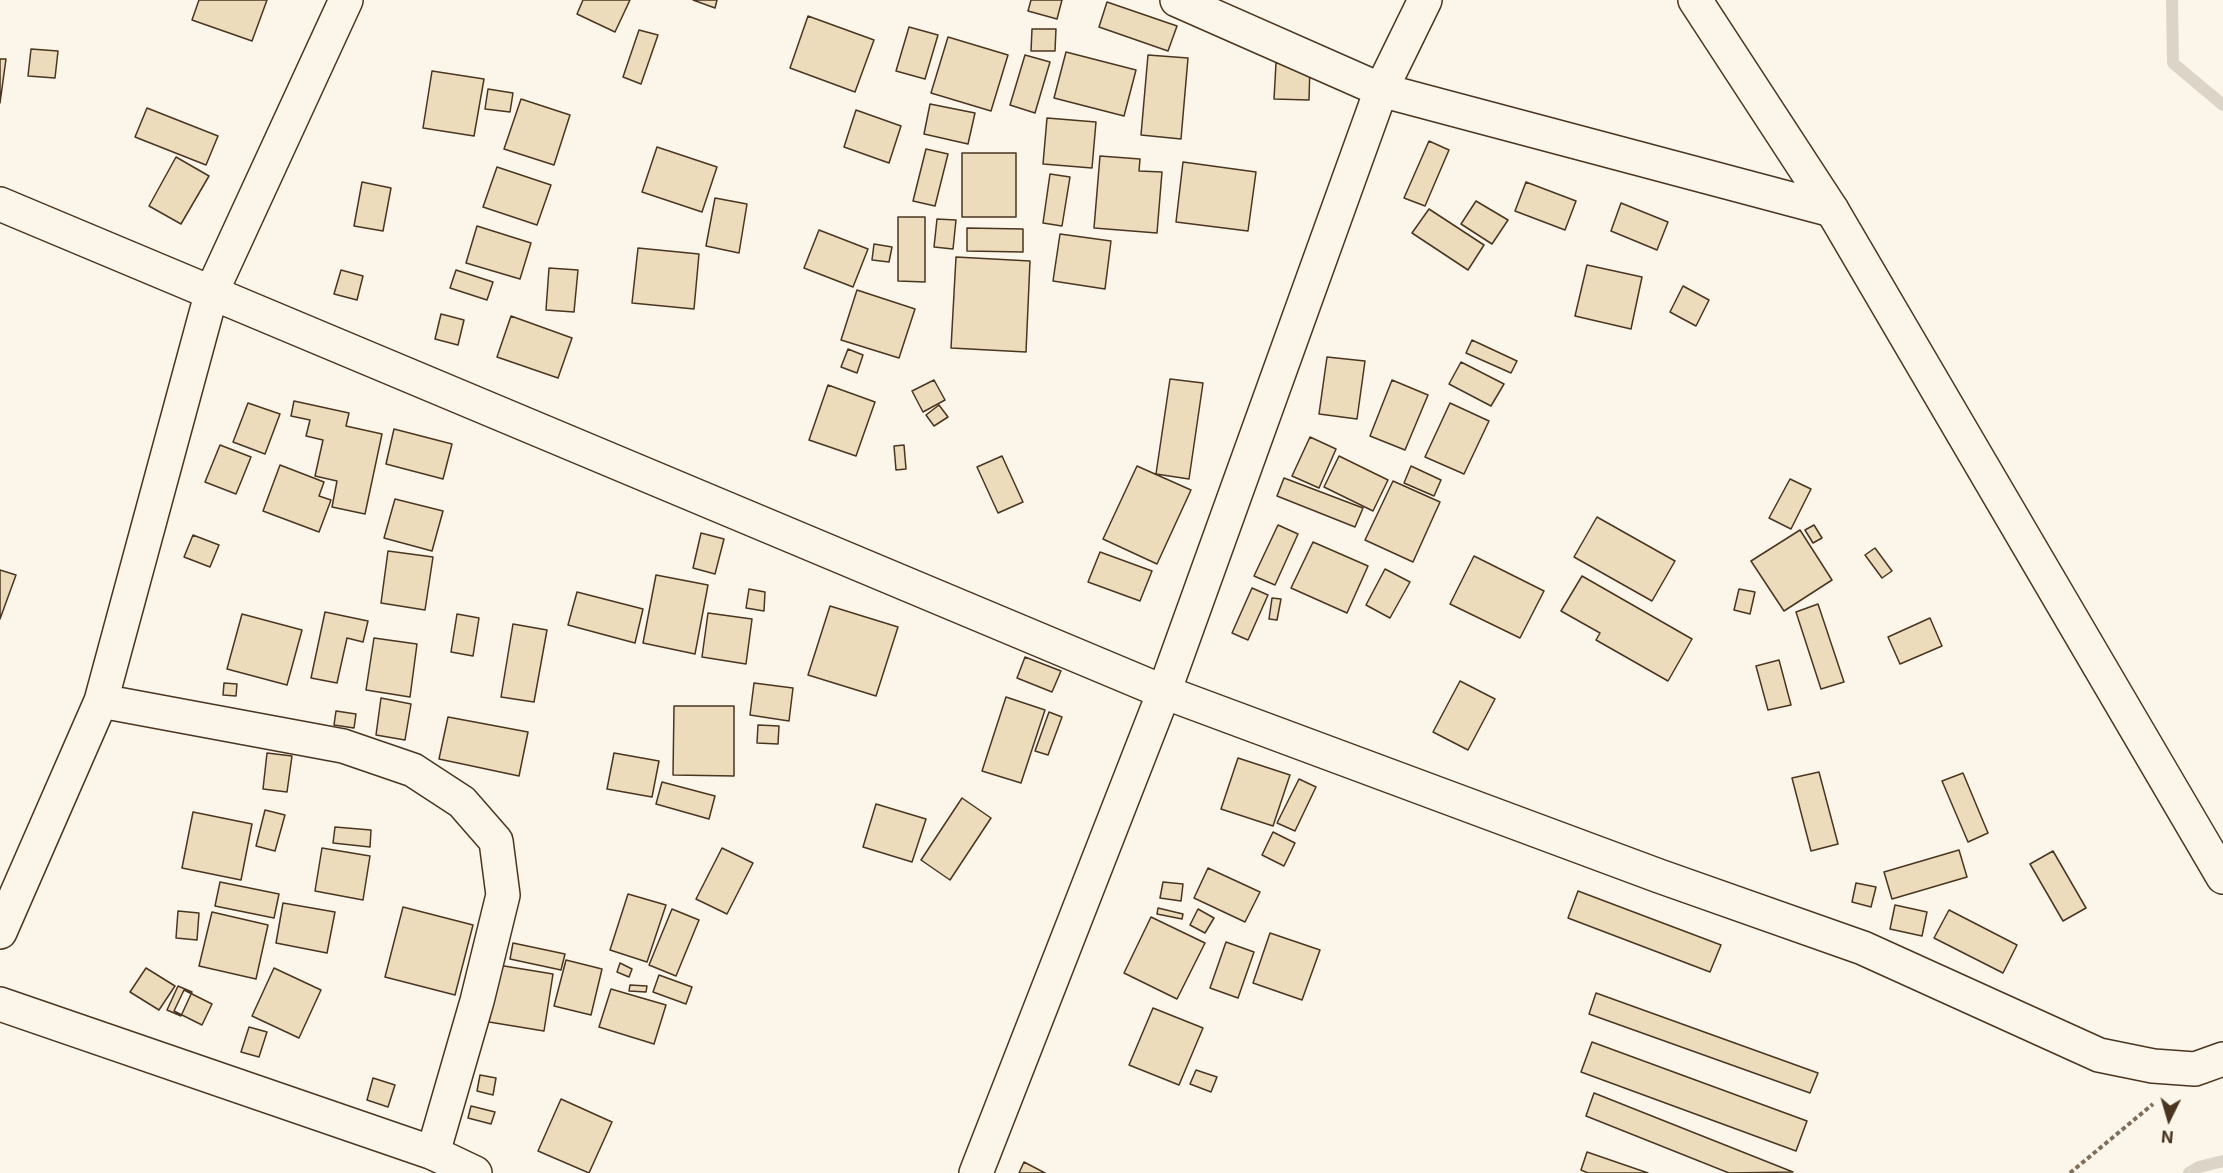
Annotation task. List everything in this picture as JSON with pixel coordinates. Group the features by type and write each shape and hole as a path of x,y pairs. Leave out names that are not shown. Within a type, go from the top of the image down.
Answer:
{"main road":[{"path":"0,932 101,701 212,291 346,0"},
{"path":"1177,0 1381,90 1832,210"},
{"path":"976,1173 1164,692 1381,90 1425,0"},
{"path":"1695,0 1832,210 2223,877"},
{"path":"0,204 1164,692 1659,876 1863,948 2099,1055 2153,1066 2209,1064"},
{"path":"101,701 343,746 413,770 462,802 496,841 503,895 477,1001 433,1153"},
{"path":"0,1004 433,1153 475,1173"}],"path":[{"path":"2070,1173 2209,1064"}],"building":[{"path":"199,0 267,0 252,41 192,20"},
{"path":"583,0 630,0 615,32 577,14"},
{"path":"693,0 717,0 715,8"},
{"path":"1031,0 1062,0 1057,19 1028,11"},
{"path":"1107,2 1177,26 1168,51 1099,27"},
{"path":"808,16 874,40 855,92 790,68"},
{"path":"909,27 938,35 925,79 896,71"},
{"path":"1032,29 1056,29 1055,51 1031,51"},
{"path":"639,30 658,35 641,84 623,77"},
{"path":"948,37 1008,55 991,111 931,93"},
{"path":"31,49 58,51 55,78 28,76"},
{"path":"1066,52 1136,70 1124,116 1054,98"},
{"path":"1025,55 1050,62 1035,113 1010,105"},
{"path":"1148,55 1188,58 1181,139 1141,135"},
{"path":"0,59 6,59 0,103"},
{"path":"1276,63 1310,64 1309,100 1274,99"},
{"path":"432,71 484,79 474,136 423,128"},
{"path":"488,89 513,93 510,112 485,109"},
{"path":"521,99 570,115 554,165 504,149"},
{"path":"930,104 975,113 968,144 924,134"},
{"path":"147,108 218,136 206,165 135,137"},
{"path":"856,110 901,126 889,163 844,147"},
{"path":"1047,118 1096,122 1092,168 1043,164"},
{"path":"1429,141 1449,150 1425,206 1404,198"},
{"path":"657,147 717,167 702,212 642,192"},
{"path":"926,149 948,154 935,206 913,201"},
{"path":"962,153 1016,153 1016,217 962,217"},
{"path":"1100,156 1140,159 1139,171 1162,172 1157,233 1094,228"},
{"path":"176,157 209,176 181,224 149,206"},
{"path":"1183,162 1256,172 1248,231 1176,222"},
{"path":"497,167 551,185 537,225 483,207"},
{"path":"1050,174 1070,177 1062,226 1043,223"},
{"path":"362,182 391,188 383,231 354,226"},
{"path":"1526,182 1576,201 1565,230 1515,211"},
{"path":"715,198 747,204 739,253 706,246"},
{"path":"1476,201 1508,220 1492,244 1461,224"},
{"path":"1621,203 1668,222 1657,250 1611,231"},
{"path":"1429,209 1484,245 1468,270 1412,233"},
{"path":"898,217 925,217 925,282 898,281"},
{"path":"937,219 956,220 953,249 934,247"},
{"path":"477,226 531,243 520,279 466,263"},
{"path":"967,228 1023,229 1023,252 967,251"},
{"path":"819,230 868,249 853,287 804,268"},
{"path":"1060,234 1111,241 1105,289 1053,281"},
{"path":"874,244 892,247 889,262 872,260"},
{"path":"638,248 699,254 694,309 632,303"},
{"path":"956,257 1030,261 1026,352 951,348"},
{"path":"1587,265 1642,277 1631,329 1575,316"},
{"path":"549,268 578,270 574,312 546,310"},
{"path":"341,270 363,276 357,300 334,294"},
{"path":"456,270 493,282 487,300 450,288"},
{"path":"1683,286 1709,300 1696,326 1670,312"},
{"path":"857,290 915,309 899,358 841,340"},
{"path":"441,314 464,320 458,345 435,339"},
{"path":"511,316 572,338 558,378 497,357"},
{"path":"1472,340 1517,361 1511,373 1466,353"},
{"path":"848,349 863,355 857,373 841,367"},
{"path":"1327,357 1365,361 1357,419 1319,414"},
{"path":"1461,362 1504,384 1491,406 1449,384"},
{"path":"1170,379 1203,383 1189,479 1156,474"},
{"path":"934,380 945,400 923,412 912,391"},
{"path":"1392,380 1428,395 1405,450 1370,436"},
{"path":"828,385 875,402 856,456 809,440"},
{"path":"294,401 349,413 346,426 382,434 365,514 332,507 337,481 315,476 323,440 306,436 310,420 291,416"},
{"path":"248,403 280,414 265,454 233,442"},
{"path":"1450,403 1489,421 1464,474 1425,457"},
{"path":"939,405 948,417 934,426 926,415"},
{"path":"394,429 452,444 443,479 386,464"},
{"path":"1310,437 1336,449 1319,488 1292,476"},
{"path":"220,445 251,457 236,494 205,482"},
{"path":"904,445 906,469 896,470 894,446"},
{"path":"1002,456 1023,502 998,513 977,467"},
{"path":"1339,456 1388,480 1373,511 1324,487"},
{"path":"280,465 324,482 319,496 331,500 319,532 263,511"},
{"path":"1137,466 1191,490 1157,564 1103,539"},
{"path":"1411,466 1441,480 1434,496 1404,483"},
{"path":"1284,478 1363,508 1355,527 1277,496"},
{"path":"1790,479 1811,489 1791,529 1769,518"},
{"path":"1393,481 1440,502 1413,562 1365,540"},
{"path":"395,499 443,511 432,551 384,538"},
{"path":"1597,517 1675,561 1652,601 1574,557"},
{"path":"1278,525 1298,534 1275,585 1254,576"},
{"path":"1814,525 1822,538 1813,543 1805,530"},
{"path":"1800,530 1832,580 1784,611 1751,561"},
{"path":"701,533 724,539 715,574 693,568"},
{"path":"193,535 219,545 210,567 184,557"},
{"path":"1313,542 1368,566 1347,613 1291,588"},
{"path":"1875,548 1892,571 1882,578 1865,555"},
{"path":"388,551 433,557 425,610 381,603"},
{"path":"1100,552 1152,571 1140,601 1088,582"},
{"path":"1474,556 1544,591 1520,638 1450,604"},
{"path":"1385,569 1410,582 1390,618 1366,605"},
{"path":"0,570 16,575 0,619"},
{"path":"656,575 708,585 695,654 643,643"},
{"path":"1582,576 1692,639 1668,681 1596,640 1600,633 1561,611"},
{"path":"1252,588 1268,595 1248,640 1232,633"},
{"path":"749,589 765,592 764,611 746,608"},
{"path":"1739,589 1755,592 1750,614 1734,610"},
{"path":"577,592 643,609 635,643 568,625"},
{"path":"1272,598 1281,599 1277,620 1269,619"},
{"path":"1818,604 1844,682 1821,689 1796,612"},
{"path":"830,606 898,627 876,696 808,675"},
{"path":"325,612 368,621 363,642 347,638 337,683 311,678"},
{"path":"708,613 752,619 746,664 702,657"},
{"path":"242,614 302,630 287,685 227,669"},
{"path":"457,614 479,618 473,656 451,652"},
{"path":"1930,618 1942,646 1900,664 1888,637"},
{"path":"513,624 547,630 534,702 501,697"},
{"path":"374,638 417,644 410,697 366,690"},
{"path":"1025,657 1061,671 1052,692 1017,678"},
{"path":"1779,660 1791,705 1768,710 1756,666"},
{"path":"1460,681 1495,699 1468,750 1433,732"},
{"path":"224,683 237,684 236,696 223,695"},
{"path":"754,683 793,688 789,721 750,715"},
{"path":"1006,697 1045,710 1021,783 982,771"},
{"path":"381,698 411,704 405,740 376,735"},
{"path":"674,706 734,706 734,776 673,775"},
{"path":"336,711 356,714 354,728 334,725"},
{"path":"1049,712 1062,717 1048,755 1035,751"},
{"path":"448,717 528,732 519,776 439,759"},
{"path":"758,725 779,726 778,744 757,743"},
{"path":"267,753 292,756 287,792 263,789"},
{"path":"614,753 659,761 652,797 607,789"},
{"path":"1238,758 1290,775 1273,826 1221,809"},
{"path":"1819,772 1838,844 1811,851 1792,778"},
{"path":"1963,773 1988,833 1968,842 1942,781"},
{"path":"1299,779 1316,787 1295,831 1277,823"},
{"path":"662,782 715,796 709,819 656,804"},
{"path":"962,798 991,818 950,880 921,860"},
{"path":"876,804 926,819 912,862 863,847"},
{"path":"265,810 285,815 275,851 256,846"},
{"path":"193,812 252,824 241,880 182,868"},
{"path":"335,827 371,830 370,847 333,843"},
{"path":"1273,832 1295,843 1284,866 1262,855"},
{"path":"322,848 370,856 363,900 315,891"},
{"path":"722,848 753,863 727,914 696,899"},
{"path":"1959,850 1967,877 1892,899 1884,872"},
{"path":"2053,851 2086,908 2063,921 2030,864"},
{"path":"1208,868 1260,892 1245,922 1194,898"},
{"path":"220,882 279,894 274,918 215,906"},
{"path":"1163,882 1183,884 1181,901 1160,898"},
{"path":"1856,883 1876,887 1871,907 1852,902"},
{"path":"1578,891 1721,945 1710,972 1568,918"},
{"path":"628,894 666,905 647,962 610,950"},
{"path":"283,903 335,912 327,953 276,943"},
{"path":"1895,905 1927,912 1922,936 1890,929"},
{"path":"403,907 473,925 455,995 385,977"},
{"path":"1158,908 1183,914 1182,919 1157,914"},
{"path":"672,909 699,920 676,976 649,965"},
{"path":"1198,909 1214,918 1205,933 1190,925"},
{"path":"1949,910 2017,945 2003,973 1934,938"},
{"path":"178,911 199,913 197,940 176,938"},
{"path":"212,912 268,925 256,979 199,966"},
{"path":"1151,917 1205,943 1177,999 1124,973"},
{"path":"1270,933 1320,950 1302,1000 1253,983"},
{"path":"1226,942 1254,952 1238,998 1210,988"},
{"path":"513,943 565,954 561,970 510,959"},
{"path":"566,960 602,969 591,1015 554,1006"},
{"path":"620,963 632,969 629,977 617,972"},
{"path":"498,965 553,974 544,1031 489,1022"},
{"path":"146,968 175,986 159,1010 130,992"},
{"path":"274,968 321,990 299,1038 252,1016"},
{"path":"659,975 692,987 686,1004 653,992"},
{"path":"630,985 647,986 646,992 629,991"},
{"path":"178,986 192,992 181,1016 167,1010"},
{"path":"611,989 666,1005 654,1044 599,1027"},
{"path":"184,990 212,1004 202,1025 174,1011"},
{"path":"1596,993 1818,1073 1810,1093 1589,1014"},
{"path":"1153,1008 1203,1028 1179,1085 1129,1065"},
{"path":"249,1027 267,1032 259,1057 241,1052"},
{"path":"1592,1042 1807,1121 1796,1151 1581,1072"},
{"path":"1196,1070 1217,1077 1211,1092 1190,1084"},
{"path":"480,1075 496,1078 493,1095 477,1091"},
{"path":"373,1078 395,1085 388,1107 367,1100"},
{"path":"1594,1093 1793,1172 1729,1173 1586,1116"},
{"path":"561,1099 612,1122 589,1173 538,1151"},
{"path":"471,1106 495,1112 491,1124 468,1118"},
{"path":"1587,1152 1648,1173 1588,1173 1581,1170"},
{"path":"1024,1162 1045,1173 1019,1173"}],"waterway":[{"path":"2172,0 2173,63 2223,105"},
{"path":"2189,1173 2199,1167 2223,1161"}]}
